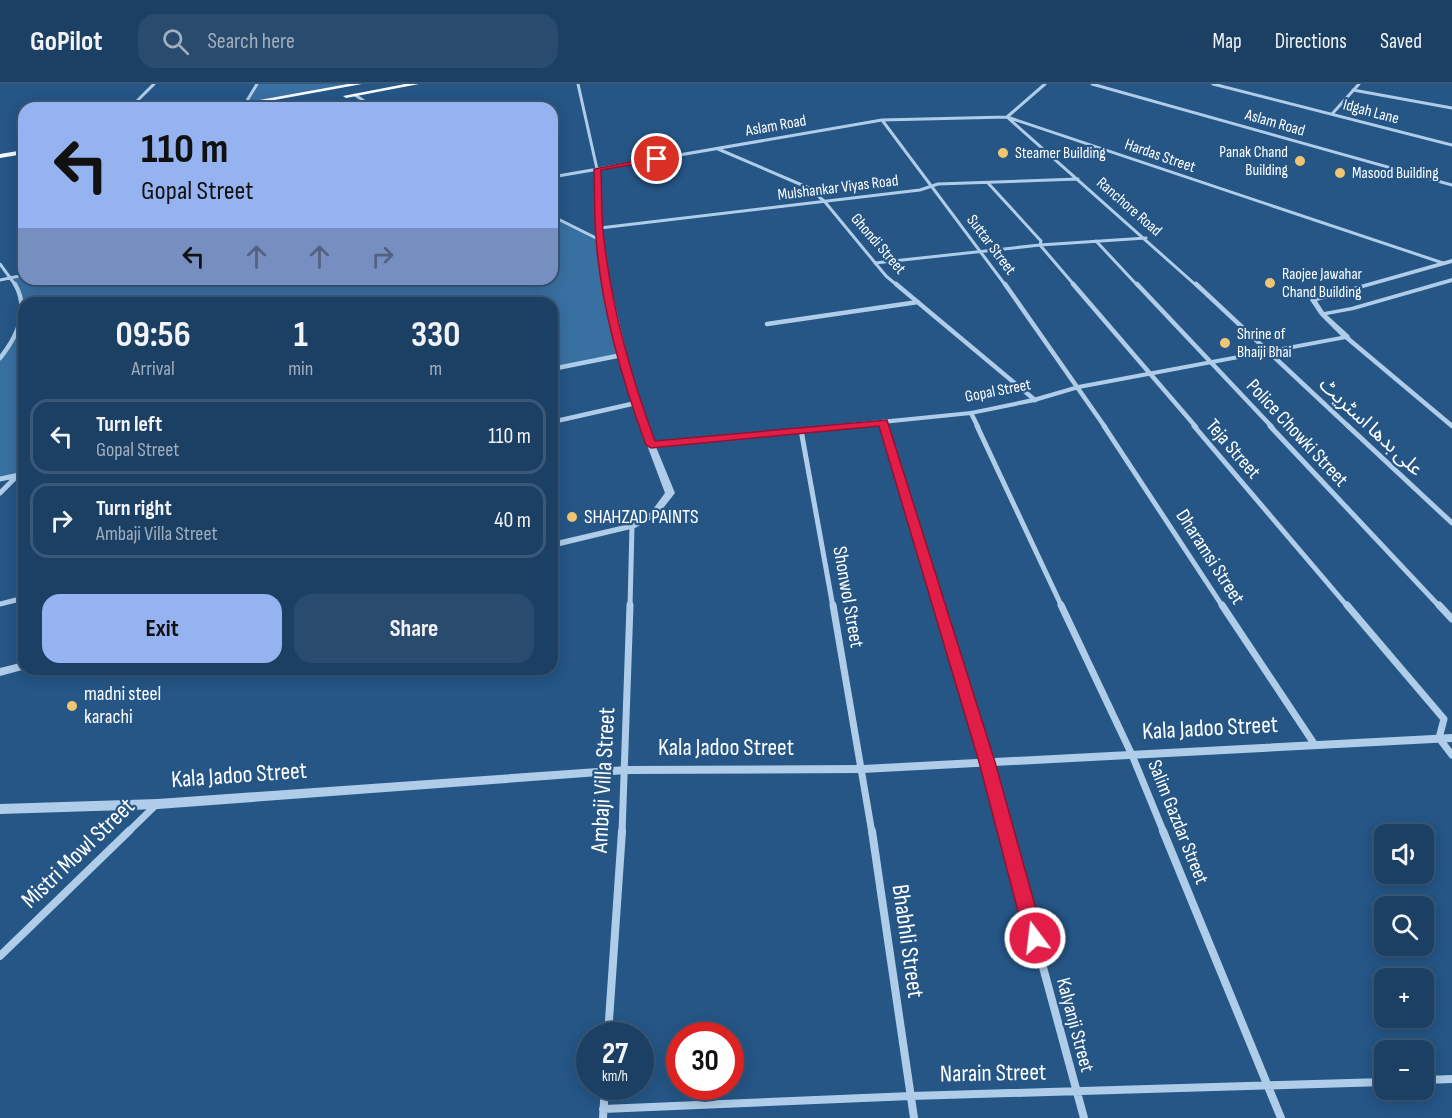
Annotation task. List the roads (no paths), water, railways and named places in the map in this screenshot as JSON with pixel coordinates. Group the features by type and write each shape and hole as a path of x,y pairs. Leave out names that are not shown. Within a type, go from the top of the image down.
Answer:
{"highway":[{"path":"256,102 359,84"},
{"path":"334,99 416,84"},
{"path":"0,156 18,153"}],"street":[{"path":"136,102 154,84"},
{"path":"245,102 256,84"},
{"path":"558,543 632,526 654,514 670,493 636,403 622,355 600,240 597,169 578,84"},
{"path":"1007,117 1045,84"},
{"name":"Aslam Road","path":"1092,84 1452,185"},
{"name":"Idgah Lane","path":"1213,84 1452,146"},
{"path":"1332,114 1359,84"},
{"path":"1353,90 1452,108"},
{"path":"356,95 366,102"},
{"name":"Aslam Road","path":"558,176 882,120 1007,117"},
{"name":"Ranchore Road","path":"1007,117 1146,238 1270,352"},
{"name":"Hardas Street","path":"1007,117 1443,264"},
{"name":"Suttar Street","path":"882,120 930,187 981,250 1078,387"},
{"name":"Ghondi Street","path":"717,148 809,188 825,202 886,276 1035,400"},
{"name":"Mulshankar Viyas Road","path":"600,228 825,202 930,187 1079,179"},
{"name":"Teja Street","path":"988,183 1041,241 1040,245 1148,374 1444,719 1445,738"},
{"path":"558,219 600,240"},
{"path":"875,262 981,250 1146,238"},
{"name":"Police Chowki Street","path":"1096,241 1452,619"},
{"path":"1452,261 1313,300 1322,314 1346,336 1452,426"},
{"path":"0,264 20,297"},
{"path":"0,280 18,276"},
{"path":"1322,314 1352,309 1452,279"},
{"path":"767,324 918,302"},
{"path":"0,358 8,349 18,326"},
{"name":"Gopal Street","path":"651,445 970,413 1035,400 1078,387 1346,336"},
{"name":"علی بدھا اسٹریٹ","path":"1270,352 1452,523"},
{"path":"558,368 622,355"},
{"name":"Dharamsi Street","path":"1078,387 1315,745"},
{"path":"558,421 636,403"},
{"name":"Salim Gazdar Street","path":"970,413 1132,755 1281,1118"},
{"name":"Kalyanji Street","path":"883,422 987,762 1084,1118"},
{"name":"Shonwol Street","path":"801,430 863,769"},
{"path":"0,479 18,476"},
{"path":"0,493 18,478"},
{"name":"Ambaji Villa Street","path":"609,1022 626,770 632,526"},
{"path":"0,604 18,600"},
{"path":"0,672 18,668"},
{"path":"1445,738 1452,755"},
{"name":"Kala Jadoo Street","path":"0,809 158,804 626,770 863,769 1445,738"},
{"name":"Bhabhli Street","path":"863,769 914,1118"},
{"name":"Mistri Mowl Street","path":"0,956 158,804"},
{"path":"1434,1080 1452,1079"},
{"name":"Narain Street","path":"603,1114 910,1096 1374,1082"}],"place":[{"name":"Steamer Building","path":"1003,153"},
{"name":"Panak Chand Building","path":"1300,161"},
{"name":"Masood Building","path":"1340,173"},
{"name":"Raojee Jawahar Chand Building","path":"1270,283"},
{"name":"Shrine of Bhaiji Bhai","path":"1225,343"},
{"name":"SHAHZAD PAINTS","path":"572,517"},
{"name":"madni steel karachi","path":"72,706"}]}
